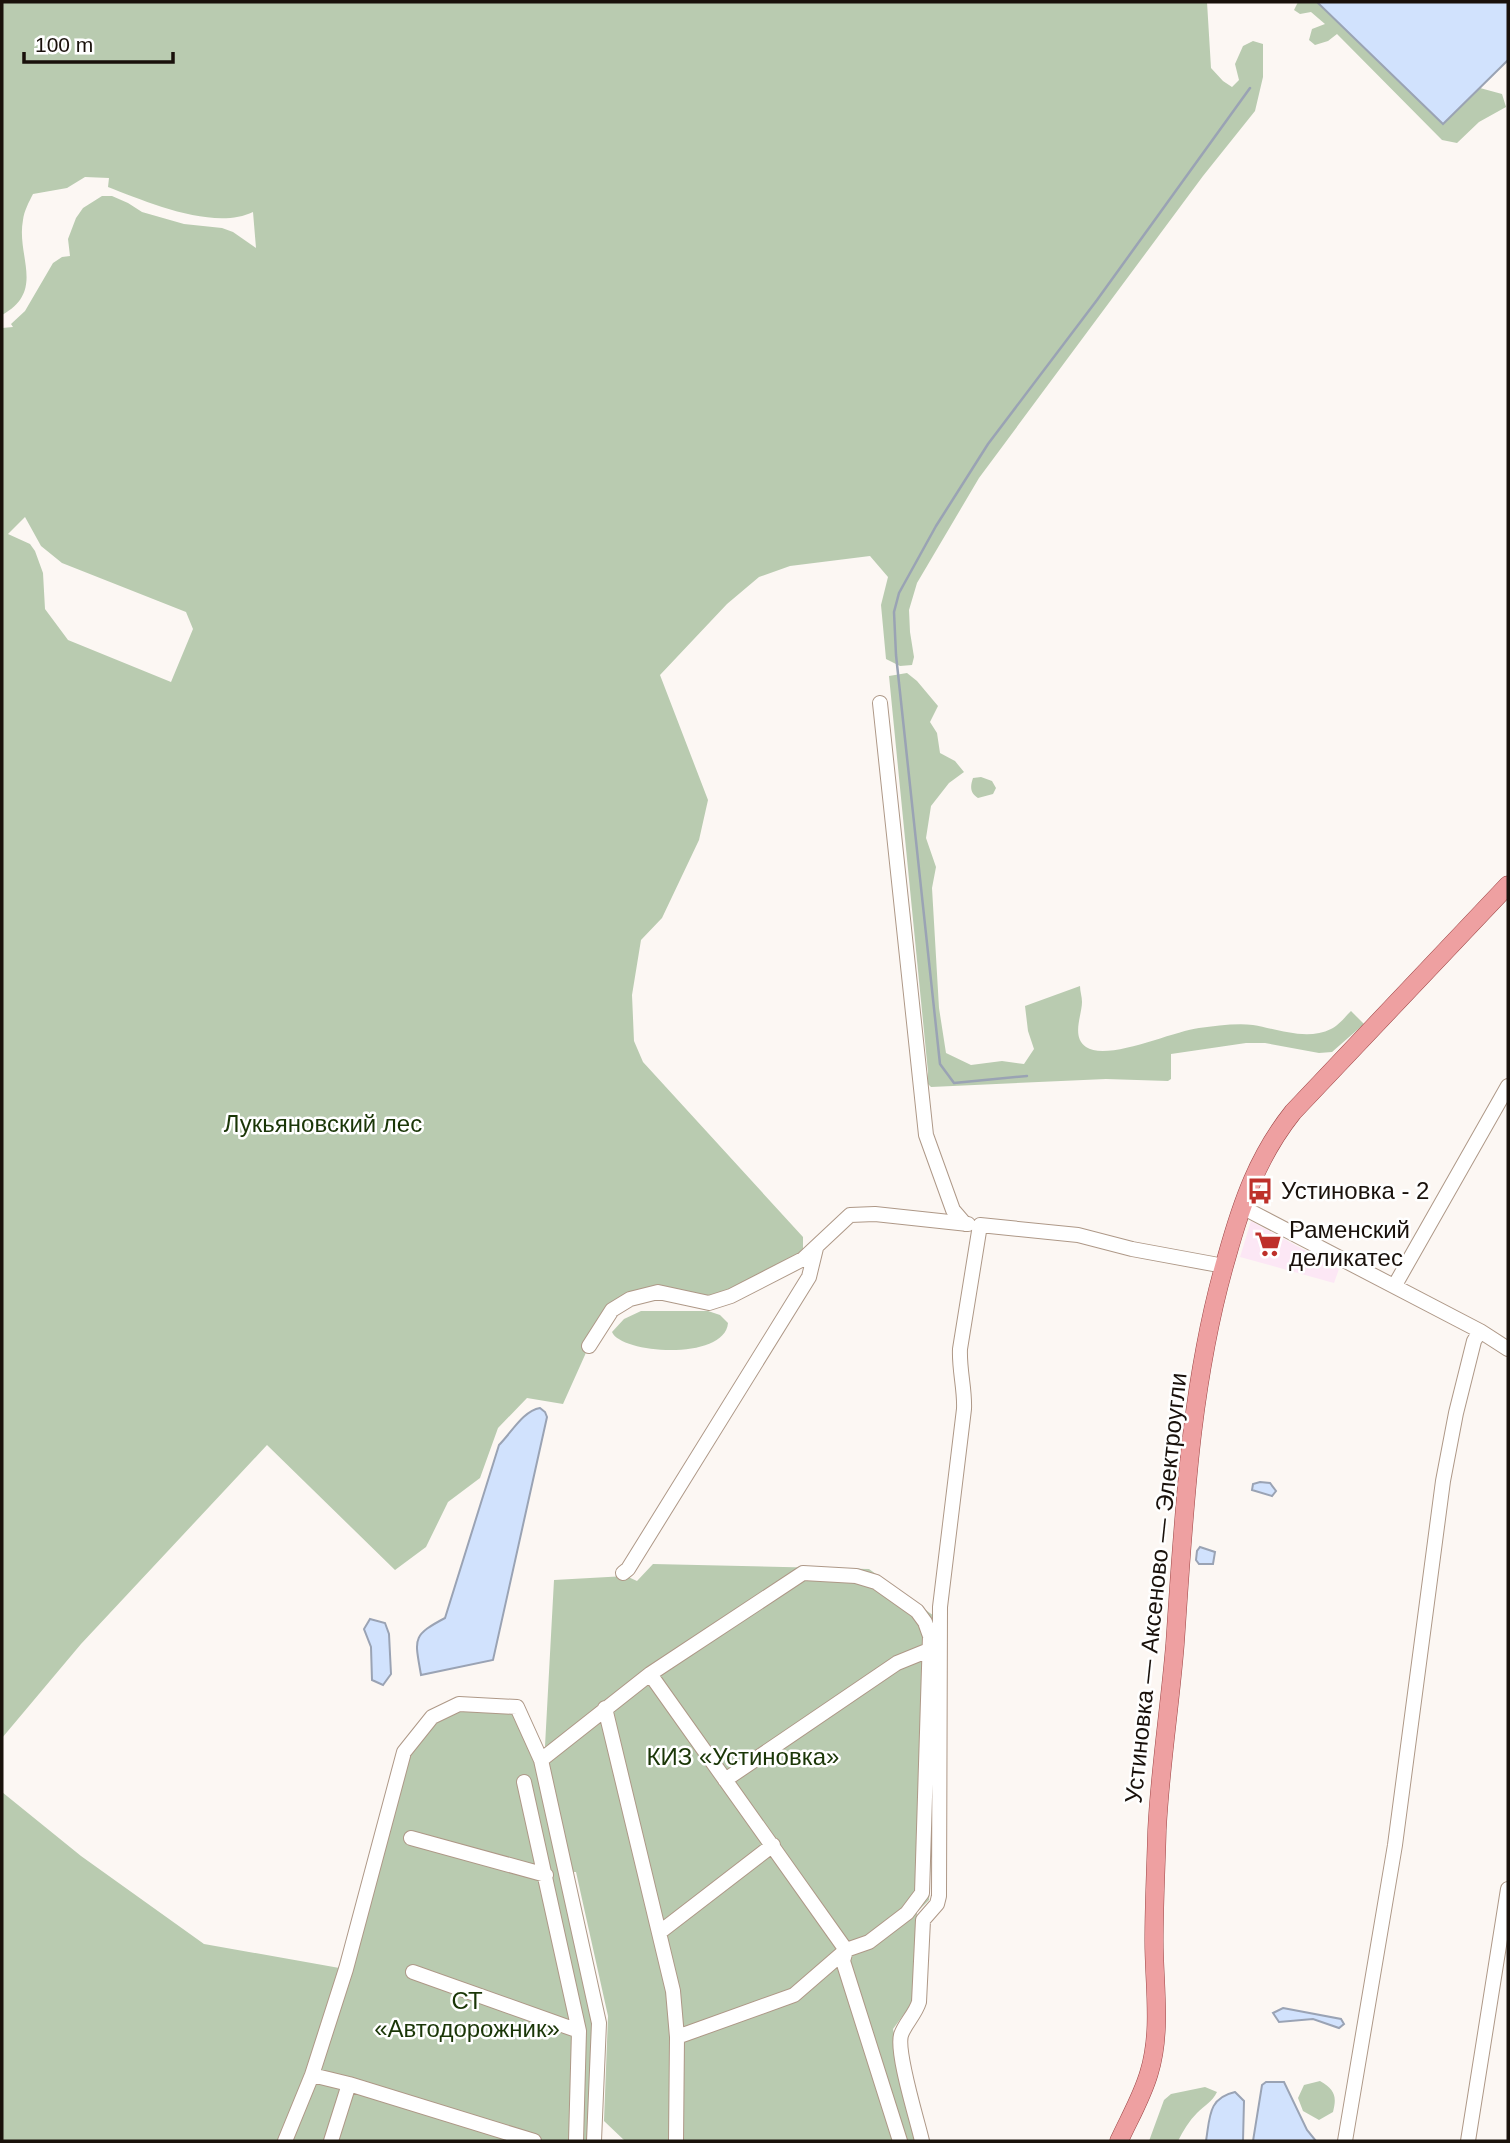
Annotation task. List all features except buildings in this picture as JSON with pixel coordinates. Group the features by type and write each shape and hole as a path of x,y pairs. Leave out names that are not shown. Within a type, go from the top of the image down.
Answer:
{"main road":[{"name":"Устиновка — Аксеново — Электроугли","path":"1119,2141 1150,2072 1156,2039 1154,1940 1157,1827 1186,1480 1204,1354 1224,1266 1242,1207 1256,1170 1274,1137 1293,1112 1508,885"}],"street":[{"path":"880,703 926,1135 953,1210 973,1224"},
{"path":"1395,1285 1508,1086"},
{"path":"1242,1207 1395,1285 1508,1349"},
{"path":"589,1346 612,1310 630,1299 657,1292 709,1303 731,1296 803,1259 850,1215 875,1214 1078,1235 1132,1249 1224,1266"},
{"path":"922,2141 899,2045 901,2034 916,2013 919,2002 923,1920 937,1904 939,1896 940,1606 964,1409 965,1389 960,1349 973,1224"},
{"path":"623,1573 636,1558 809,1277 816,1247"},
{"path":"1346,2141 1395,1845 1443,1481 1456,1413 1474,1341 1480,1331"},
{"path":"541,1759 650,1674 803,1573 856,1576 876,1582 917,1611 925,1622 930,1636 922,1893 908,1913 869,1942 846,1950 794,1996 677,2037"},
{"path":"725,1780 897,1662 929,1650"},
{"path":"650,1674 846,1950"},
{"path":"285,2141 312,2075 346,1969 404,1752 432,1717 459,1704 517,1707 541,1759 599,2023 594,2141"},
{"path":"605,1708 673,1991 677,2037 676,2141"},
{"path":"524,1782 579,2031 576,2141"},
{"path":"411,1838 546,1875"},
{"path":"660,1933 773,1846"},
{"path":"1468,2141 1508,1889"},
{"path":"846,1950 843,1961 900,2141"},
{"path":"413,1972 579,2031"},
{"path":"312,2075 534,2141"},
{"path":"331,2141 349,2084"}],"shaded area":[{"path":"1251,1221 1339,1269 1334,1283 1240,1257"}],"green space":[{"name":"Лукьяновский лес","path":"2,2 1207,2 1211,68 1232,87 1239,80 1235,64 1243,46 1253,41 1263,44 1263,77 1255,111 1203,176 979,478 917,583 909,610 914,657 912,665 900,666 886,659 881,605 888,577 870,556 790,566 759,577 727,604 660,675 708,800 699,840 662,918 641,940 632,995 634,1041 643,1062 803,1237 803,1259 709,1303 658,1292 630,1299 589,1346 563,1404 527,1398 498,1428 480,1478 448,1502 426,1547 395,1570 267,1445 81,1644 2,1738 2,328 13,327 11,324 25,311 53,263 62,257 70,256 68,239 76,218 83,208 102,196 112,196 142,212 184,224 222,228 233,232 256,248 253,212 237,217 219,218 180,212 108,187 109,178 85,177 67,188 33,194 23,220 26,284 23,295 15,306 2,315","holes":["25,517 41,546 62,563 186,612 193,629 171,682 68,640 45,609 43,573 35,551 30,544 8,534"]},
{"path":"1298,2 1317,2 1443,123 1480,88 1502,94 1506,107 1479,122 1457,143 1442,140 1337,34 1328,41 1315,45 1309,40 1312,29 1325,24 1311,12 1300,14 1294,10"},
{"path":"907,673 938,706 930,722 937,733 940,753 955,761 964,772 949,783 931,806 926,838 936,867 932,888 939,1008 946,1053 971,1065 1002,1061 1024,1064 1034,1049 1028,1031 1025,1006 1080,986 1082,1002 1079,1038 1086,1047 1096,1051 1124,1048 1188,1030 1226,1025 1253,1025 1312,1034 1334,1028 1351,1011 1364,1024 1332,1052 1319,1053 1265,1043 1246,1043 1171,1054 1171,1079 1168,1081 1106,1079 931,1087 927,1083 889,676"},
{"path":"981,777 992,781 996,788 993,794 978,798 972,792 971,784 973,778"},
{"path":"641,1311 708,1311 720,1315 728,1323 723,1335 710,1344 672,1350 652,1349 619,1339 612,1332 624,1319"},
{"name":"КИЗ «Устиновка»","path":"653,1564 869,1569 934,1616 933,1805 929,1900 917,1912 913,2002 893,2029 918,2141 625,2141 604,2121 608,2016 576,1872 572,1872 545,1746 554,1580 626,1576 637,1581"},
{"name":"СТ «Автодорожник»","path":"459,1704 517,1707 541,1760 599,2023 594,2141 286,2141 298,2116 404,1752 432,1717"},
{"path":"2,1792 81,1856 204,1944 345,1969 283,2141 2,2141"},
{"path":"1320,2081 1332,2091 1335,2102 1333,2112 1319,2120 1303,2111 1298,2098 1304,2085"},
{"path":"1205,2087 1217,2092 1191,2119 1178,2141 1149,2141 1164,2100 1171,2094"}],"water":[{"path":"1317,2 1508,2 1508,60 1443,124"},
{"path":"540,1408 547,1417 493,1660 421,1675 417,1653 418,1640 426,1629 445,1618 499,1445 528,1413"},
{"path":"1270,1483 1276,1491 1272,1496 1252,1490 1253,1484"},
{"path":"1200,1547 1215,1552 1213,1564 1199,1564 1196,1560"},
{"path":"370,1619 385,1623 389,1634 391,1674 383,1685 372,1680 371,1647 364,1629"},
{"path":"1283,2008 1341,2019 1344,2024 1339,2028 1313,2019 1279,2022 1273,2013"},
{"path":"1266,2082 1284,2082 1307,2130 1316,2141 1253,2141 1262,2085"},
{"path":"1235,2092 1244,2101 1243,2141 1206,2141 1215,2104"}],"waterway":[{"path":"1027,1076 954,1083 940,1064 896,655 894,612 899,593 936,526 988,444 1097,300 1250,88"}],"place":[{"name":"Устиновка - 2","path":"1260,1191"},
{"name":"Раменский деликатес","path":"1268,1244"}]}
